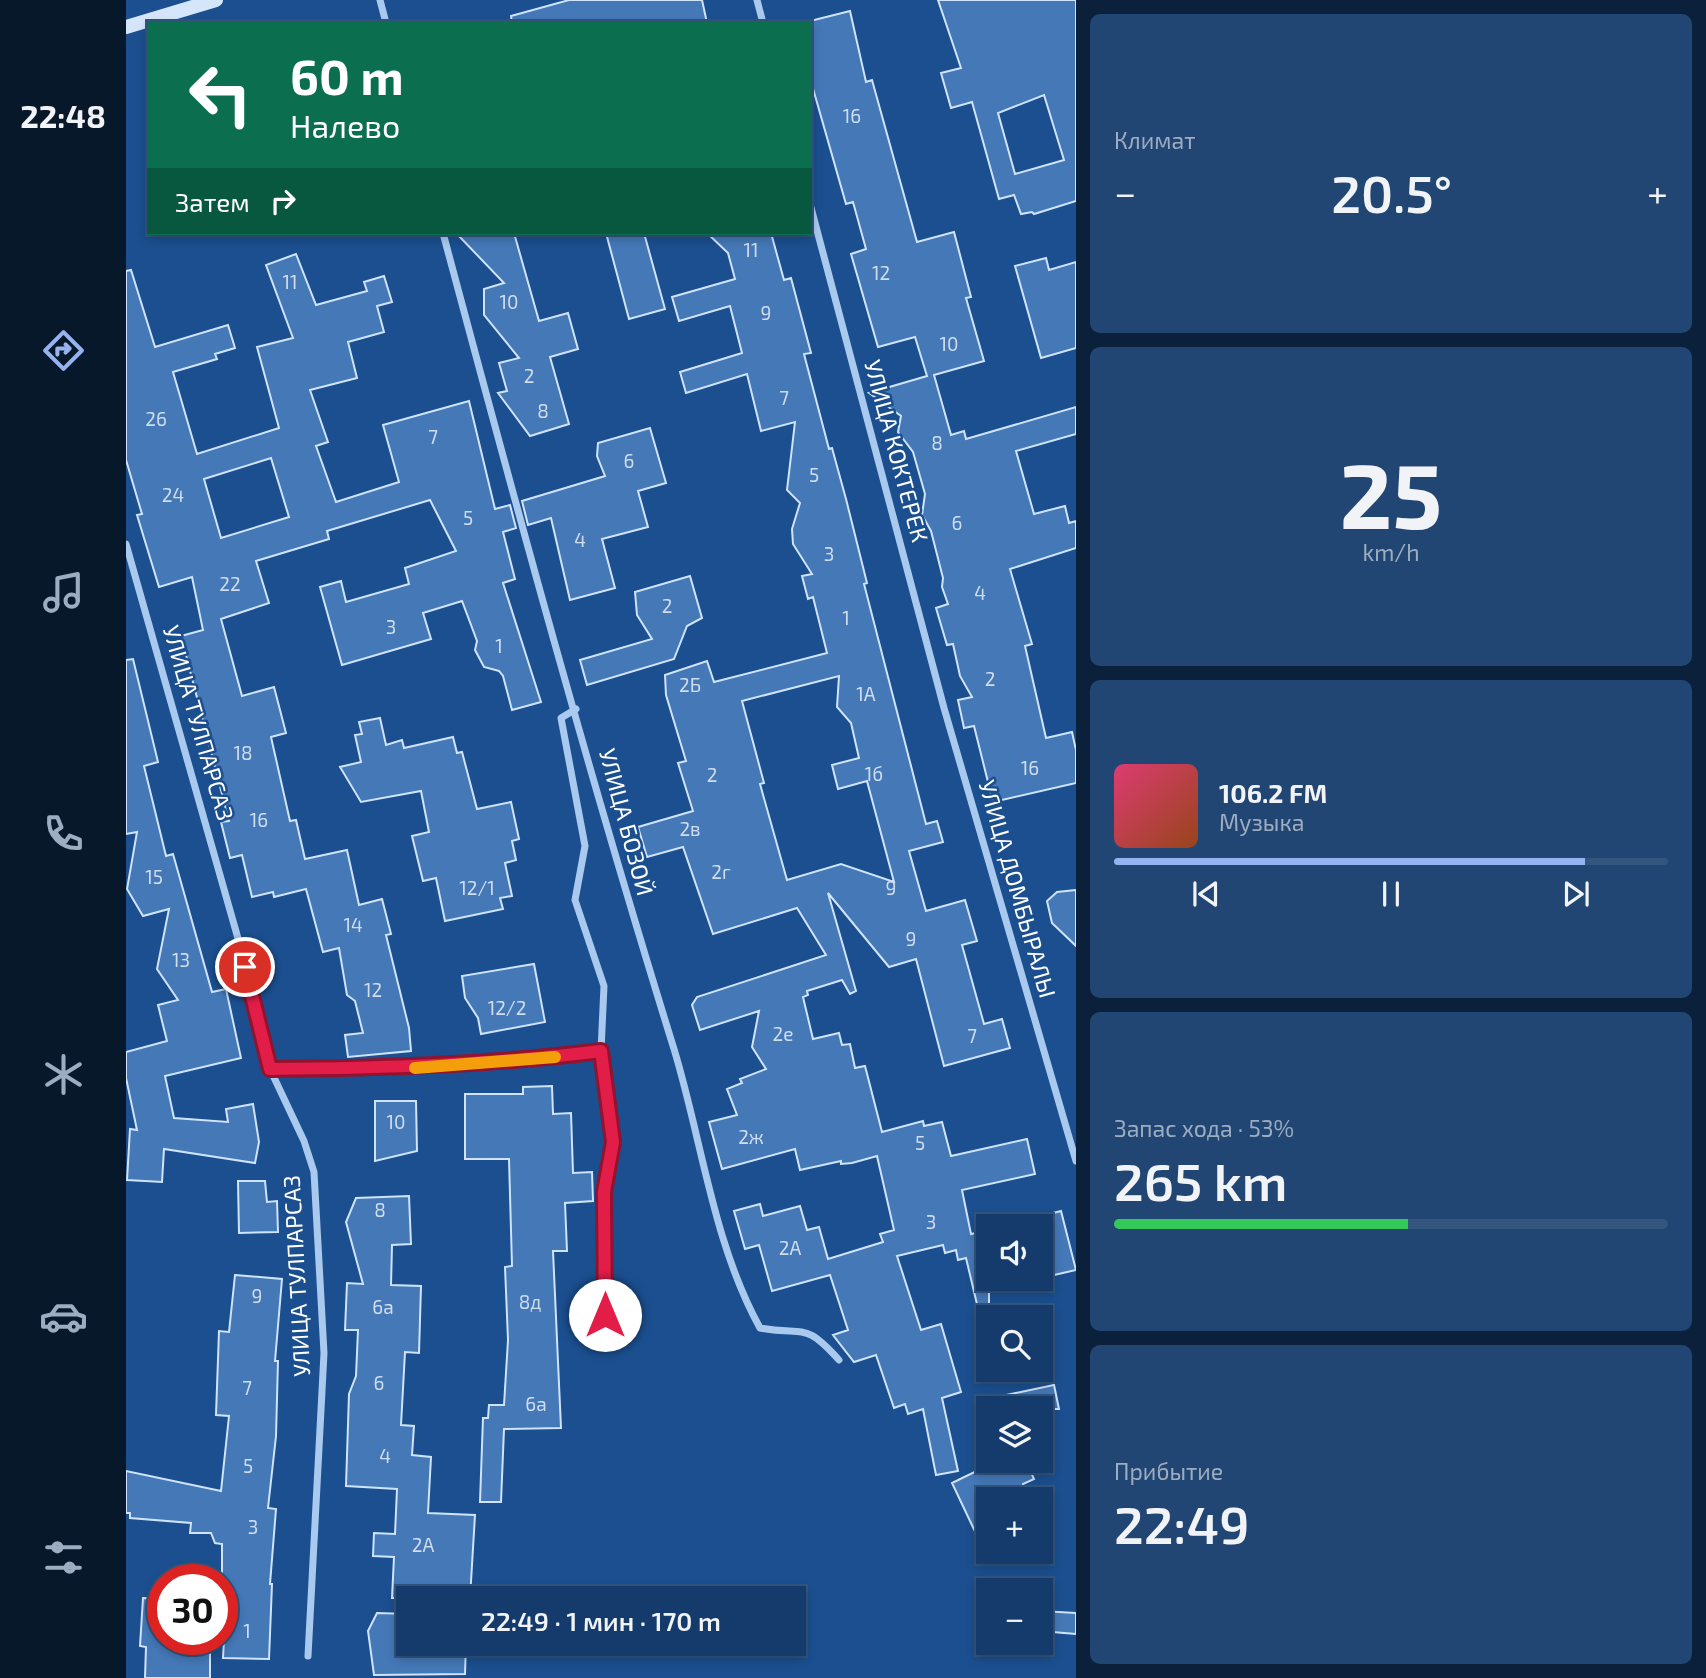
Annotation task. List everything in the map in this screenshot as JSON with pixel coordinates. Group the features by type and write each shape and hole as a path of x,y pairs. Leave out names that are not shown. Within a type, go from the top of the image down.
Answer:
{"street":[{"path":"126,27 216,0"},
{"path":"380,0 385,21"},
{"path":"757,0 762,21"},
{"name":"УЛИЦА КОКТЕРЕК","path":"812,212 944,709"},
{"name":"УЛИЦА БОЗОЙ","path":"444,235 629,906 682,1076 733,1271 760,1328 806,1331 820,1338 839,1360"},
{"name":"УЛИЦА ТУЛПАРСАЗ","path":"126,544 239,942 270,1069 304,1142 314,1172 324,1353 307,1656"},
{"path":"576,709 561,718 585,846 575,900 604,986 601,1051 613,1142 604,1192 605,1315 582,1330"},
{"name":"УЛИЦА ДОМБЫРАЛЫ","path":"944,709 1076,1161"},
{"path":"270,1069 421,1068 510,1062 601,1051"}],"building":[{"path":"569,0 702,0 707,21 512,21 511,16"},
{"path":"938,0 1076,0 1076,201 1034,214 1021,214 1014,195 999,199 972,102 951,108 941,73 961,68","holes":["1044,95 1064,160 1015,174 998,113"]},
{"path":"850,11 866,82 872,80 917,242 954,232 971,297 966,298 984,361 934,375 951,435 964,431 966,439 1076,407 1076,434 1016,451 1034,514 1065,506 1069,523 1076,521 1076,548 1010,569 1032,644 1025,646 1046,738 1072,732 1076,750 1076,783 993,802 974,726 964,728 958,700 972,697 960,676 953,644 947,645 936,608 948,604 931,531 922,515 925,494 913,452 898,432 901,416 869,393 927,376 915,337 878,347 851,254 866,249 853,202 846,204 812,85 810,21"},
{"path":"458,235 515,235 539,321 568,313 578,349 550,357 569,424 530,436 498,393 507,391 499,363 519,358 484,315 484,289 504,283"},
{"path":"607,235 645,235 665,309 629,319"},
{"path":"709,235 772,235 784,280 791,278 811,353 804,354 829,449 832,448 846,499 867,583 864,584 926,824 937,821 943,842 909,851 926,911 965,900 977,941 962,945 984,1024 1002,1019 1010,1048 944,1066 916,959 889,967 828,893 856,991 850,994 842,980 807,991 808,995 803,997 813,1039 839,1033 842,1045 850,1044 855,1068 865,1066 882,1132 923,1121 924,1126 942,1122 951,1156 1027,1139 1035,1174 962,1190 971,1234 976,1233 976,1291 989,1291 989,1305 977,1305 966,1258 958,1260 956,1250 945,1253 943,1245 897,1256 921,1330 941,1324 961,1392 942,1398 958,1471 936,1475 923,1409 908,1414 905,1404 894,1408 876,1355 854,1362 833,1335 848,1330 830,1275 772,1291 759,1245 745,1249 734,1211 760,1204 763,1216 800,1206 807,1230 819,1227 828,1259 883,1242 880,1234 894,1230 877,1156 852,1163 841,1164 841,1161 800,1170 795,1149 722,1169 709,1122 737,1115 727,1089 742,1083 740,1079 766,1069 752,1047 759,1011 700,1030 692,1005 697,997 826,955 797,908 713,934 683,847 647,857 638,827 693,811 678,763 686,761 666,695 665,675 707,661 714,682 827,653 813,597 808,599 802,576 812,574 793,544 792,529 800,503 787,490 795,422 761,431 747,374 686,393 680,372 742,353 730,306 679,321 672,297 735,279 728,253","holes":["839,676 837,707 851,723 859,758 832,765 838,789 867,781 894,882 841,864 787,880 760,784 764,783 742,701"]},
{"path":"296,254 316,305 367,291 364,282 384,276 392,302 377,306 384,332 348,342 357,378 310,390 328,442 316,446 336,502 399,482 383,425 469,401 495,509 510,505 516,528 503,532 515,579 503,583 541,702 512,710 503,676 499,671 484,667 475,650 477,641 462,601 423,613 431,639 342,665 320,587 341,581 346,602 409,584 405,568 456,551 430,500 327,531 329,539 256,561 269,603 221,619 242,696 274,687 286,733 271,737 290,821 296,820 305,859 347,850 359,905 382,899 391,934 386,935 409,1028 411,1051 348,1057 345,1035 363,1033 355,1001 347,995 339,948 323,952 306,889 274,897 273,892 252,897 242,855 230,858 221,822 229,821 181,636 203,630 192,577 159,587 137,515 142,514 126,460 126,271 131,270 155,347 228,325 235,348 215,354 217,359 173,372 197,454 279,428 257,347 293,338 266,265","holes":["271,458 289,517 221,538 204,479"]},
{"path":"1046,258 1049,270 1076,262 1076,348 1041,358 1015,266"},
{"path":"650,428 666,483 638,491 648,527 602,539 615,588 570,600 551,518 528,525 522,501 605,476 597,456 598,443"},
{"path":"690,576 702,618 687,626 674,659 587,685 580,660 652,639 637,615 635,592"},
{"path":"133,659 158,762 144,766 166,856 173,854 212,992 226,989 241,1058 165,1076 174,1118 228,1122 226,1109 253,1104 259,1142 255,1163 164,1149 162,1182 127,1180 130,1129 137,1130 126,1078 126,1052 167,1041 158,1005 178,1000 157,969 169,909 143,916 127,889 137,832 126,834 126,660"},
{"path":"380,718 386,745 402,740 404,748 453,737 457,753 462,752 477,809 511,802 519,839 512,841 516,860 505,863 512,896 500,898 503,909 445,921 436,878 423,881 412,836 429,832 421,791 361,802 340,767 361,762 355,735 362,734 359,722"},
{"path":"1076,890 1076,946 1052,923 1047,901 1057,892"},
{"path":"534,964 545,1022 481,1034 478,1018 465,998 462,976"},
{"path":"552,1086 553,1114 571,1113 573,1173 592,1172 593,1201 565,1203 567,1251 553,1251 561,1428 504,1429 501,1502 480,1502 483,1418 488,1418 489,1405 504,1405 508,1340 505,1267 512,1266 509,1159 465,1159 465,1094 523,1094 523,1087"},
{"path":"375,1101 416,1101 417,1151 375,1161"},
{"path":"238,1181 265,1181 267,1202 277,1201 278,1232 239,1233"},
{"path":"409,1196 411,1244 392,1245 391,1285 421,1286 419,1353 405,1352 401,1425 414,1426 412,1455 431,1457 428,1513 475,1515 471,1586 396,1586 396,1598 392,1598 394,1557 373,1556 374,1533 395,1534 397,1489 346,1486 349,1394 356,1376 358,1330 345,1330 347,1283 363,1284 346,1222 356,1198"},
{"path":"1061,1211 1076,1270 1053,1275 1053,1214 1049,1214"},
{"path":"235,1275 282,1279 275,1361 278,1361 276,1436 268,1508 276,1509 270,1584 269,1659 223,1658 223,1655 238,1655 238,1564 222,1564 222,1544 215,1543 211,1533 190,1533 191,1523 130,1518 130,1513 126,1513 126,1471 221,1491 229,1416 216,1415 219,1331 229,1332"},
{"path":"1054,1385 1059,1409 1053,1409 1053,1396 1001,1396"},
{"path":"976,1471 1031,1473 1034,1479 1023,1484 1024,1487 976,1487 976,1534 952,1483"},
{"path":"143,1598 147,1598 147,1655 210,1655 210,1678 145,1678 146,1647 140,1646"},
{"path":"1053,1612 1076,1613 1076,1634 1053,1632"},
{"path":"377,1613 396,1614 396,1656 466,1656 465,1674 374,1675 368,1631"}],"slow traffic":[{"path":"415,1068 555,1057"}],"route":[{"path":"245,967 270,1069 421,1068 510,1062 601,1051 613,1142 604,1192 605,1315"}]}
